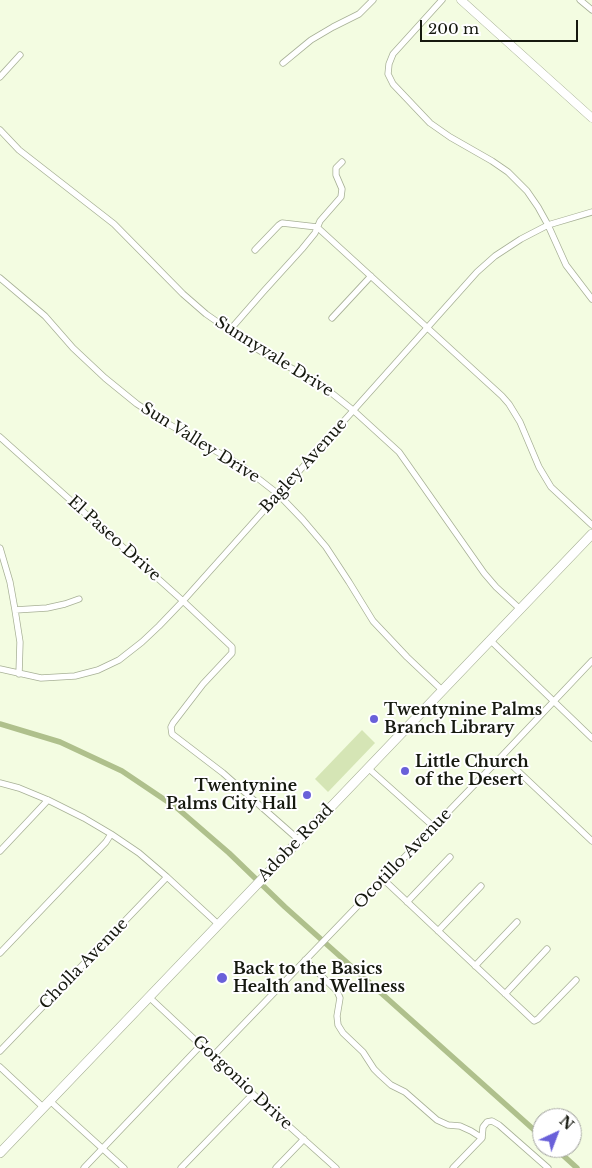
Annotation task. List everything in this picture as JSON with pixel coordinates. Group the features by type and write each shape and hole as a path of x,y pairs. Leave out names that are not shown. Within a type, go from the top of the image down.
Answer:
{"main road":[{"path":"461,0 592,118"},
{"name":"Adobe Road","path":"0,1153 592,534"}],"street":[{"path":"283,63 311,40 359,14 373,0"},
{"path":"442,0 393,54 388,74 393,84 430,123 450,138 508,172 527,191 548,225 566,265 592,298"},
{"path":"580,0 592,10"},
{"path":"0,77 20,55"},
{"name":"Sunnyvale Drive","path":"0,130 19,150 114,224 182,294 229,331 275,360 311,378 324,387 354,411 399,452 474,561 496,587 520,609"},
{"path":"229,331 315,233 320,221 341,197 342,189 336,175 336,168 342,162"},
{"name":"Bagley Avenue","path":"0,669 41,678 58,678 98,670 119,660 142,642 183,601 477,272 521,239 548,225 592,212"},
{"path":"256,250 278,225 317,227 502,396 520,422 545,477 552,487 592,525"},
{"path":"332,318 370,276"},
{"name":"Sun Valley Drive","path":"0,278 45,316 105,378 137,404 173,427 242,466 278,494 326,548 350,582 373,621 406,657 442,690"},
{"name":"El Paseo Drive","path":"0,437 232,646 232,653 173,723 172,734 223,773 299,840"},
{"path":"0,548 10,582 20,642 19,674"},
{"path":"15,610 47,608 79,599"},
{"path":"490,640 592,738"},
{"name":"Ocotillo Avenue","path":"213,1056 592,661"},
{"path":"502,756 592,841"},
{"path":"368,768 434,827"},
{"path":"0,783 19,788 48,800 111,834 139,853 218,924"},
{"path":"0,851 48,800"},
{"path":"0,953 106,842 111,834"},
{"path":"407,902 450,857"},
{"name":"Cholla Avenue","path":"0,1051 167,877"},
{"path":"383,879 534,1020 538,1020 576,980"},
{"path":"438,931 481,886"},
{"path":"476,966 517,922"},
{"path":"505,994 547,949"},
{"path":"305,960 337,991 340,998 337,1016 338,1025 343,1033 364,1052 374,1069 391,1085 405,1092 438,1120 448,1126 460,1126 482,1138"},
{"name":"Gorgonio Drive","path":"149,997 336,1168"},
{"path":"84,1168 201,1045"},
{"path":"0,1067 124,1168"},
{"path":"181,1168 253,1094"},
{"path":"453,1168 482,1138 483,1127 487,1122 492,1121 548,1168"},
{"path":"276,1168 304,1139"}],"green space":[{"path":"362,730 375,743 328,792 315,779"}],"waterway":[{"path":"0,724 60,742 122,771 177,808 532,1128"},
{"path":"566,1158 577,1168"}],"place":[{"name":"Twentynine Palms Branch Library","path":"374,719"},
{"name":"Little Church of the Desert","path":"405,771"},
{"name":"Twentynine Palms City Hall","path":"307,795"},
{"name":"Back to the Basics Health and Wellness","path":"222,978"}]}
